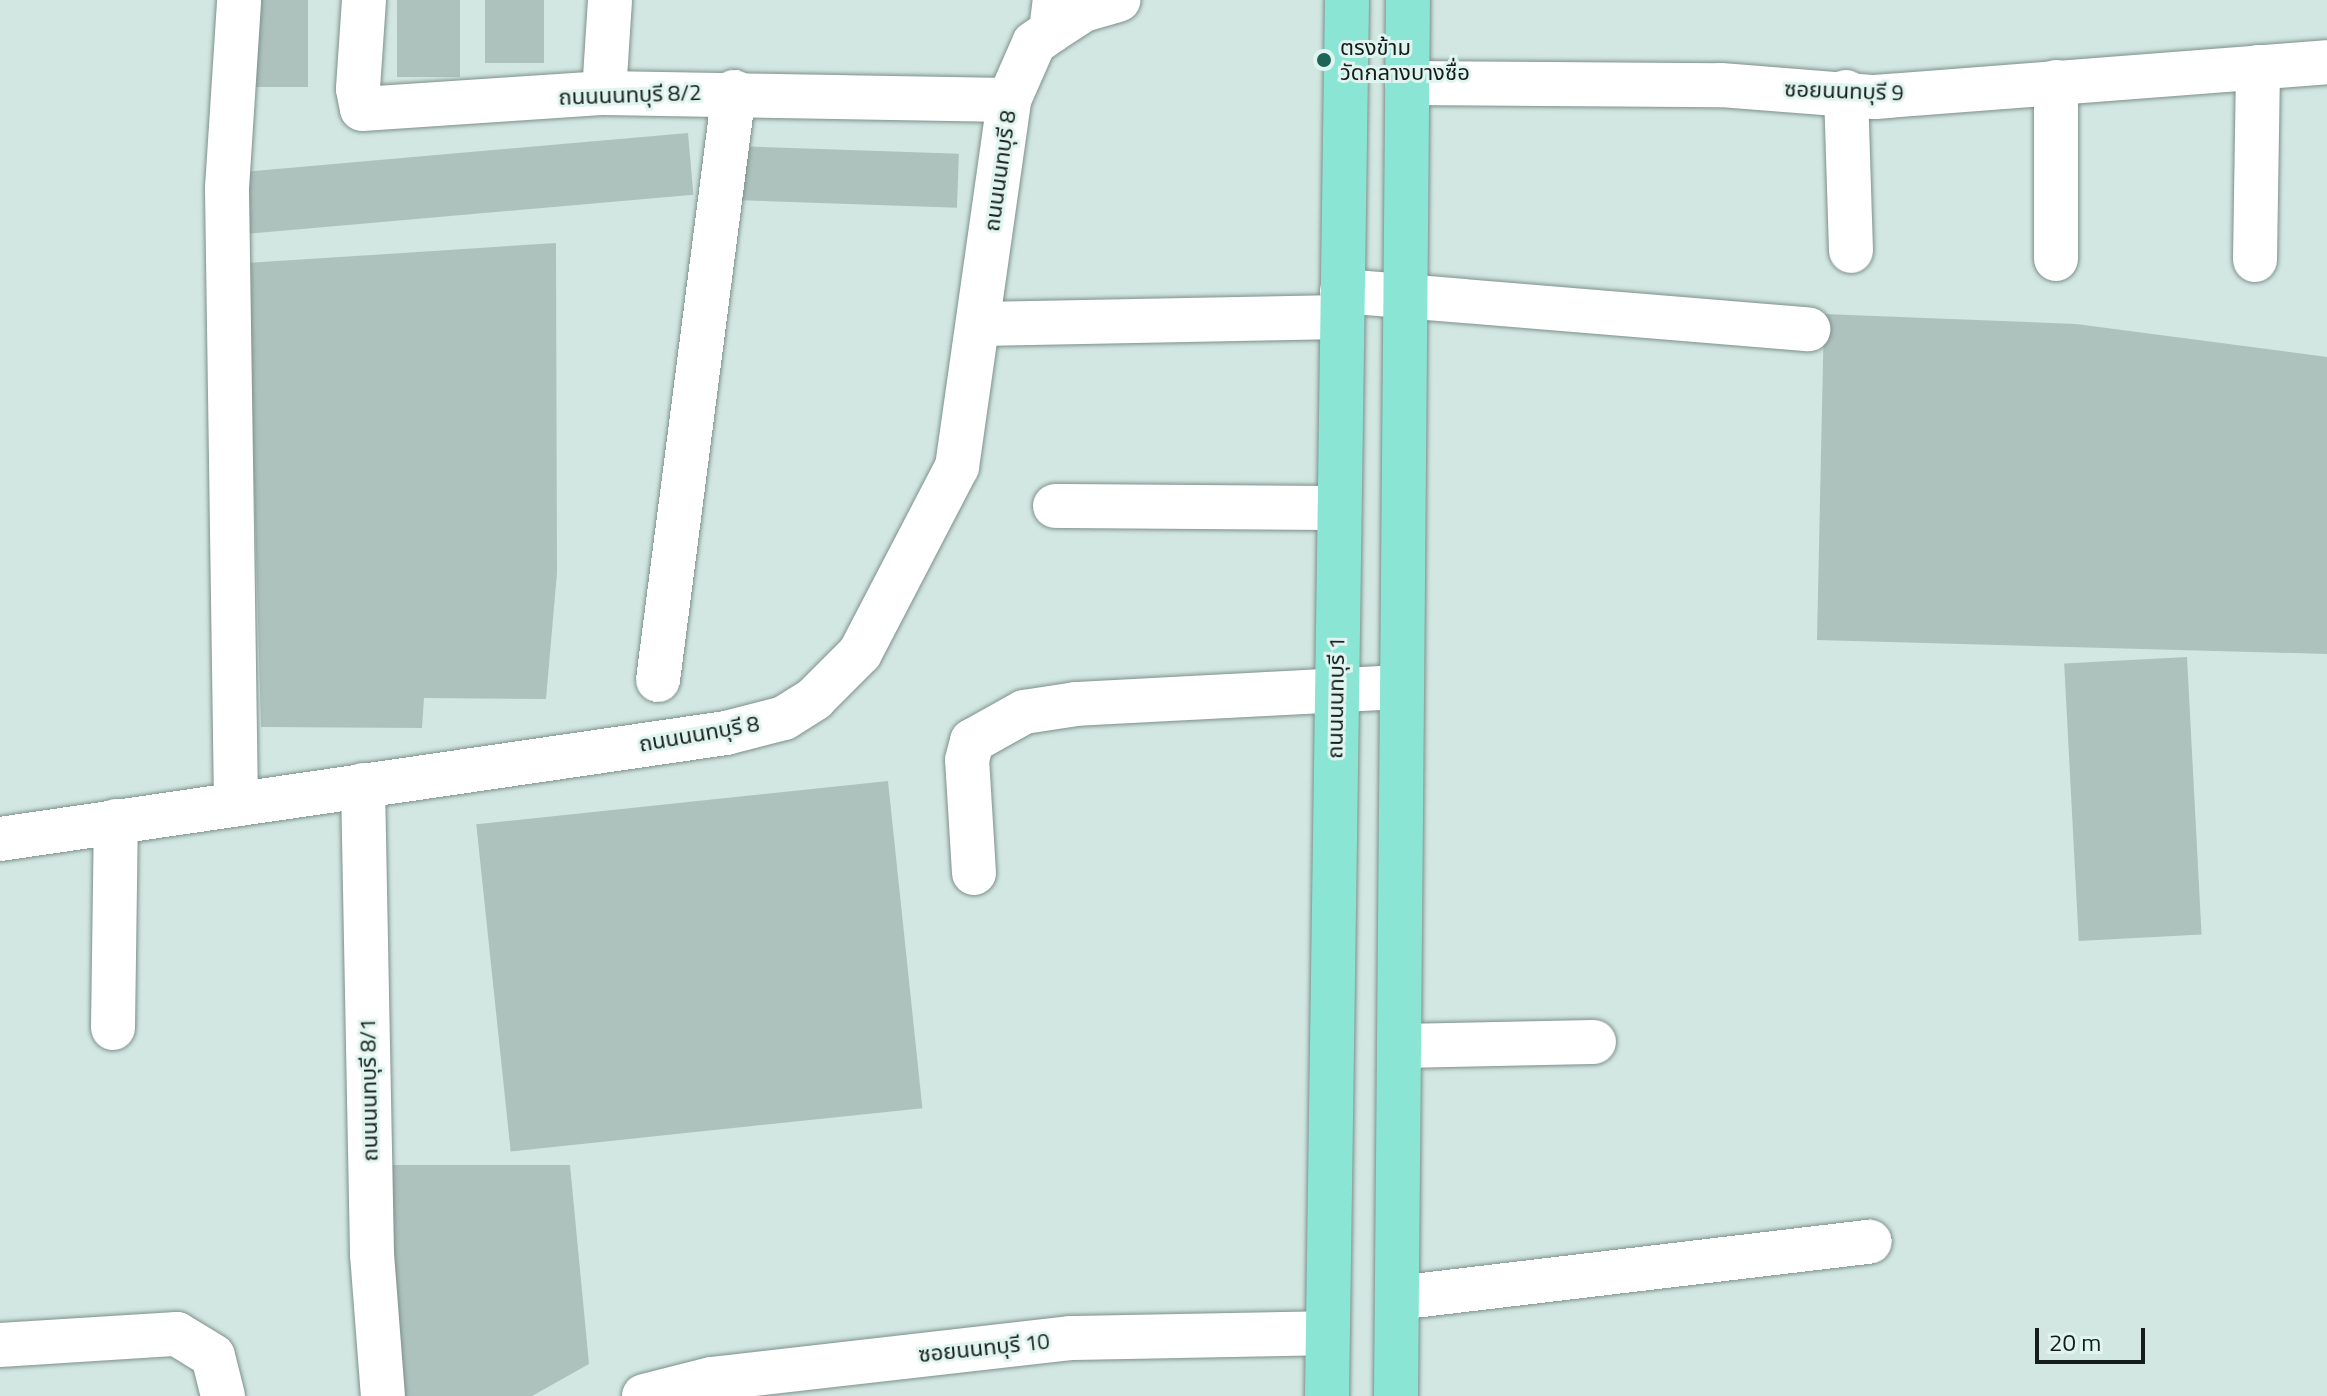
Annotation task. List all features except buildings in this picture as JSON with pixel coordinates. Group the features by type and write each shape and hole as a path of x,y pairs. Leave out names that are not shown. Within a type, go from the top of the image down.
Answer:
{"main road":[{"name":"ถนนนนทบุรี 1","path":"1327,1396 1347,0"},
{"path":"1396,1396 1408,0"}],"street":[{"path":"236,803 227,188 239,0"},
{"name":"ถนนนนทบุรี 8/2","path":"364,0 358,89 362,109 604,93 734,92 1009,100"},
{"path":"604,93 610,0"},
{"name":"ถนนนนทบุรี 8","path":"0,839 726,733 784,718 814,699 860,653 957,467 980,324 1009,100 1034,43 1053,16 1119,0"},
{"name":"ซอยนนทบุรี 9","path":"1407,83 1721,85 1846,92 1875,97 2327,62"},
{"path":"2255,260 2258,67"},
{"path":"2056,82 2056,259"},
{"path":"658,680 734,92"},
{"path":"1846,92 1851,251"},
{"path":"980,324 1342,304 1405,296 1808,329"},
{"path":"1055,506 1339,508"},
{"path":"974,873 967,760 972,741 1024,712 1336,687 1402,687"},
{"name":"ถนนนนทบุรี 8/1","path":"363,785 372,1254 383,1396"},
{"path":"113,1028 116,821"},
{"path":"1399,1046 1594,1042"},
{"path":"1397,1298 1870,1242"},
{"name":"ซอยนนทบุรี 10","path":"644,1396 711,1379 1070,1338 1327,1333"},
{"path":"0,1345 177,1334 213,1356 223,1396"}],"place":[{"name":"ตรงข้าม วัดกลางบางซื่อ","path":"1324,60"}]}
